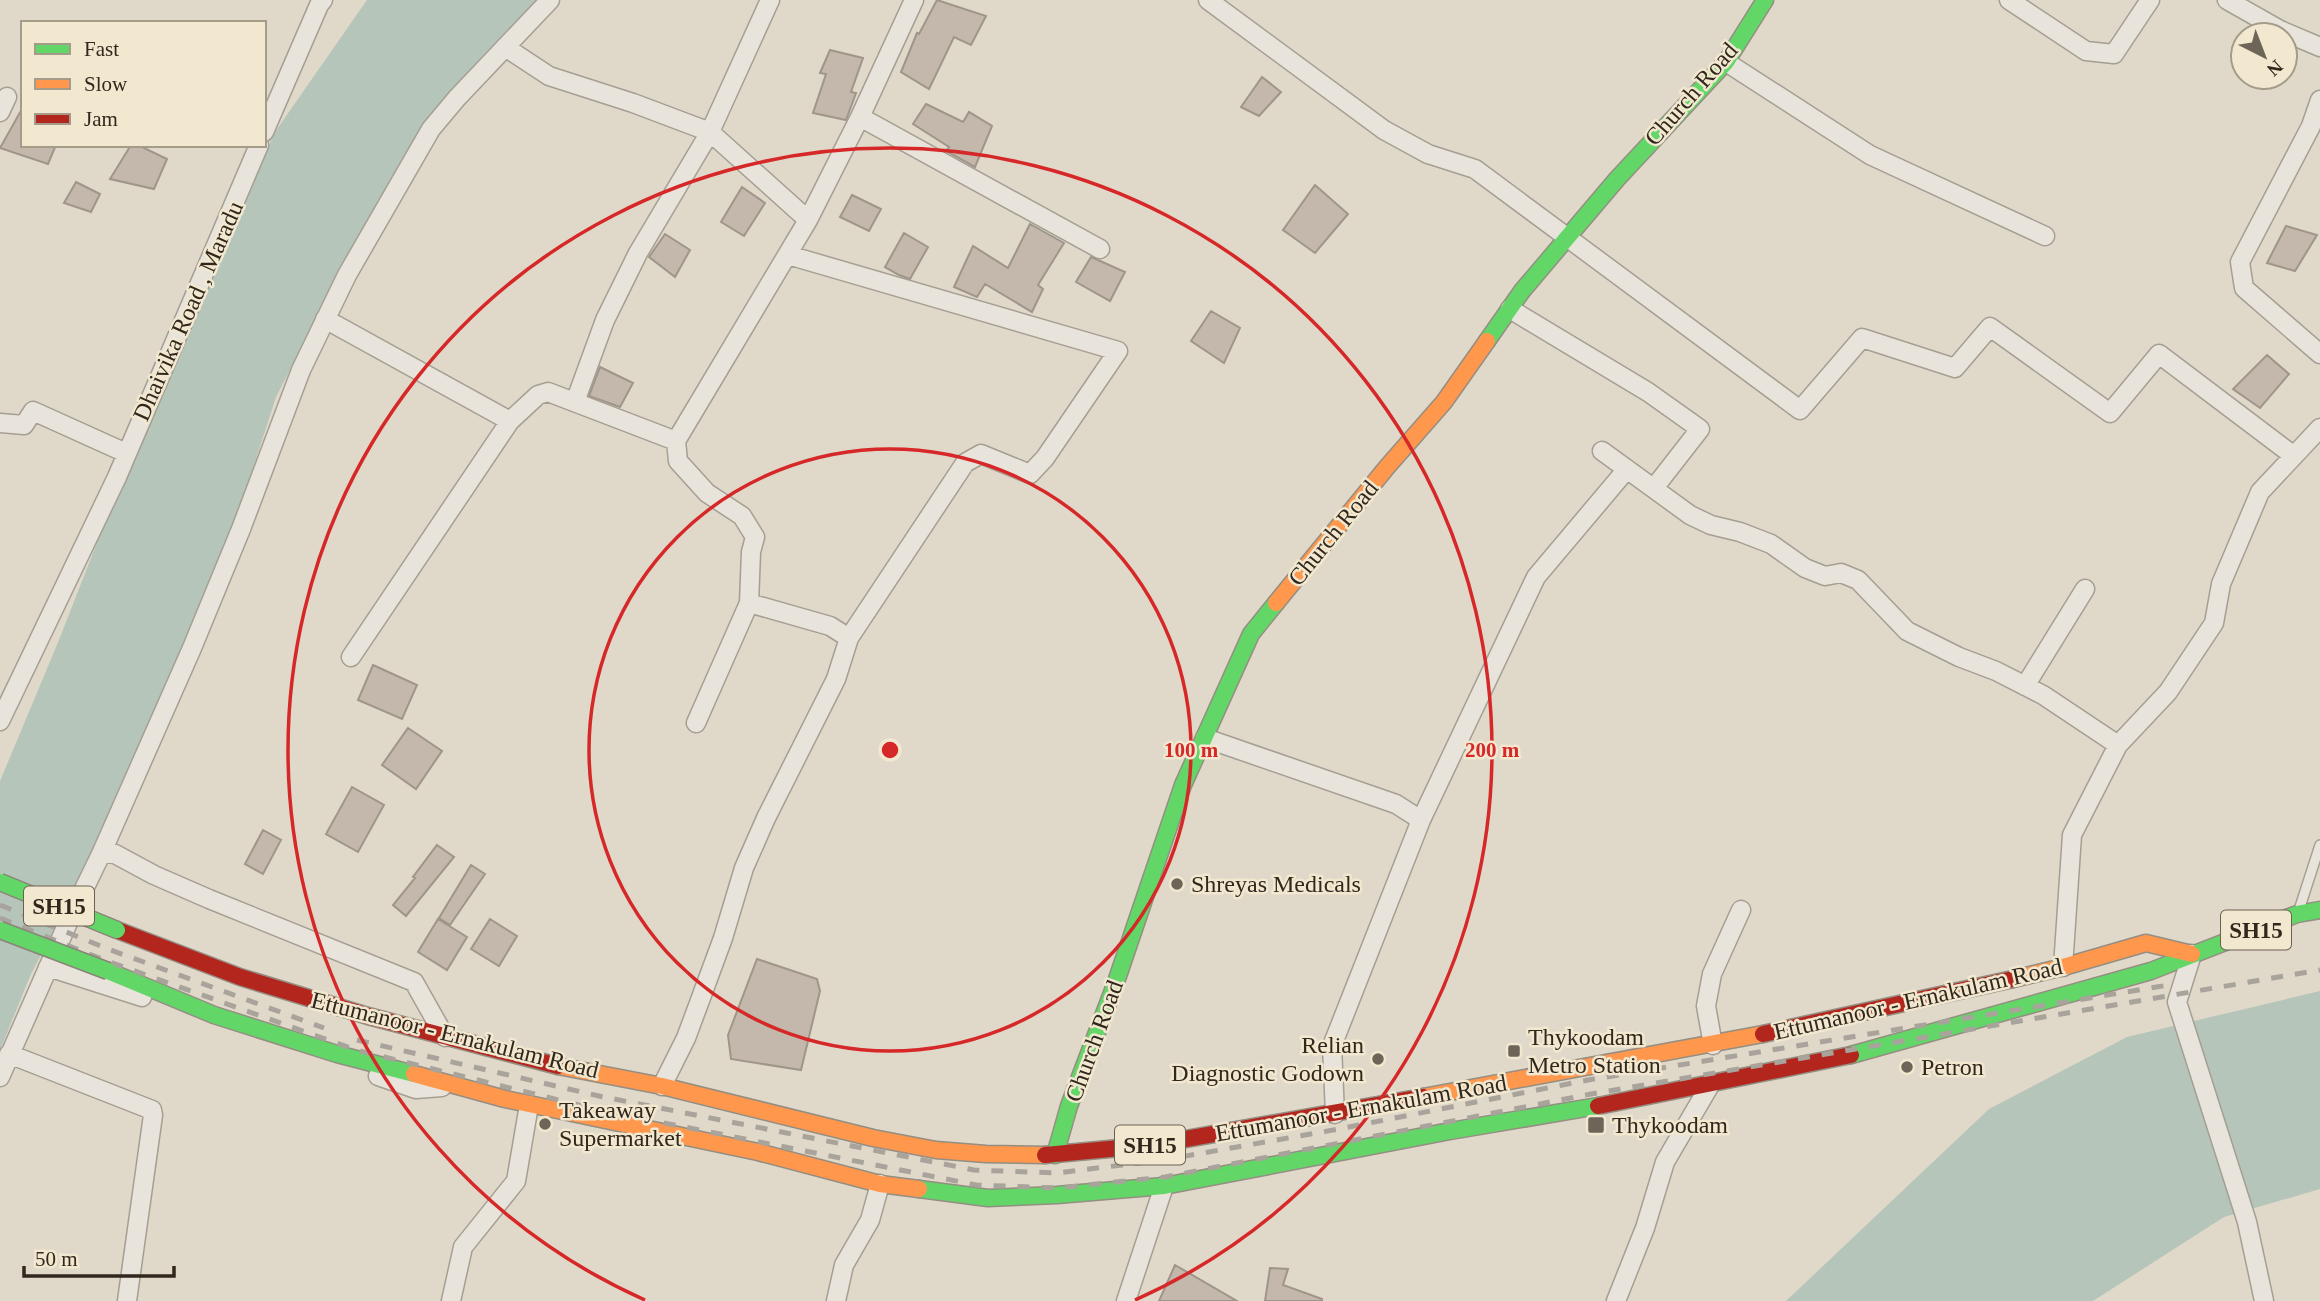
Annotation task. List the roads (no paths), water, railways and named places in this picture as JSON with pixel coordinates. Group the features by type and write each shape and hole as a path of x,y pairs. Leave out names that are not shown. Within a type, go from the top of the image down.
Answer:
{"main road":[{"name":"Church Road","path":"1055,1155 1069,1106 1115,985 1178,798 1251,634 1387,467 1444,402 1522,292 1617,179 1726,62 1765,0"},
{"name":"Ettumanoor - Ernakulam Road","path":"0,882 240,977 534,1061 662,1086 727,1125 873,1138 936,1150 986,1154 1055,1155 1152,1145 1335,1114 1713,1045 2063,967 2146,943 2192,954"},
{"name":"SH15","path":"2192,954 2297,914 2320,910"},
{"path":"0,930 214,1015 324,1051 529,1105 727,1125 880,1184 988,1198 1164,1186 1710,1085 1844,1057 2151,971 2192,954"}],"street":[{"path":"266,127 323,0"},
{"path":"0,1077 192,648 241,529 301,370 347,275 431,130 457,98 550,0"},
{"path":"575,402 605,320 638,253 710,132 771,0"},
{"path":"696,723 749,603 751,551 755,537 742,516 707,493 678,461 676,442 808,220 860,117 914,0"},
{"path":"1208,0 1384,130 1428,154 1475,169 1800,410 1862,338 1955,368 1990,327 2110,413 2159,354 2294,456"},
{"path":"2010,0 2087,51 2114,54 2150,0"},
{"path":"2227,0 2280,30 2320,47"},
{"path":"505,47 549,76 710,132 808,220"},
{"path":"1726,62 1870,155 2045,236"},
{"path":"2318,111 2240,262 2244,288 2320,354"},
{"path":"860,117 1100,249"},
{"name":"Dhaivika Road , Maradu","path":"0,721 117,477 258,147"},
{"path":"662,1086 694,1017 723,938 744,868 766,818 836,679 849,638 965,463 981,454 1030,474 1045,458 1118,351 788,255"},
{"path":"1510,309 1648,392 1700,429 1654,488"},
{"path":"325,319 510,421"},
{"path":"352,657 510,421 538,395 548,393 575,402 676,442"},
{"path":"0,423 24,425 33,411 126,453"},
{"path":"2063,967 2073,835 2118,745 2168,692 2214,623 2221,584 2260,492 2320,428"},
{"path":"1602,451 1690,515 1711,525 1771,544 1805,568 1825,576 1840,573 1858,580 1907,631 2025,685 2118,745"},
{"path":"1335,1114 1332,1046 1421,820 1536,577 1626,469"},
{"path":"2025,685 2085,589"},
{"path":"749,603 830,626 849,638"},
{"path":"1205,738 1396,804 1421,820"},
{"path":"102,852 115,854 209,900 414,982 445,1037"},
{"path":"1713,1045 1706,1006 1713,974 1741,910"},
{"path":"2192,954 2177,1002 2247,1222 2264,1301"},
{"path":"48,967 336,1060 416,1089 463,1086"},
{"path":"9,1054 152,1110 127,1301"},
{"path":"1616,1301 1645,1228 1665,1162 1710,1085"},
{"path":"451,1301 463,1247 516,1181 529,1105"},
{"path":"836,1301 844,1265 870,1220 880,1184"},
{"path":"1126,1301 1164,1186"}],"lane":[{"path":"2297,914 2320,845"}],"railway":[{"path":"0,905 108,949 324,1028"},
{"path":"0,918 104,960 356,1050 599,1110 976,1185 1057,1188 1165,1177 1591,1094 2320,970"},
{"path":"357,1040 599,1096 974,1170 1057,1173 1163,1160 1588,1080 2175,984"}],"place":[{"name":"Shreyas Medicals","path":"1177,884"},
{"name":"Thykoodam Metro Station","path":"1514,1051"},
{"name":"Relian Diagnostic Godown","path":"1378,1059"},
{"name":"Petron","path":"1907,1067"},
{"name":"Takeaway Supermarket","path":"545,1124"},
{"name":"Thykoodam","path":"1596,1125"}]}
